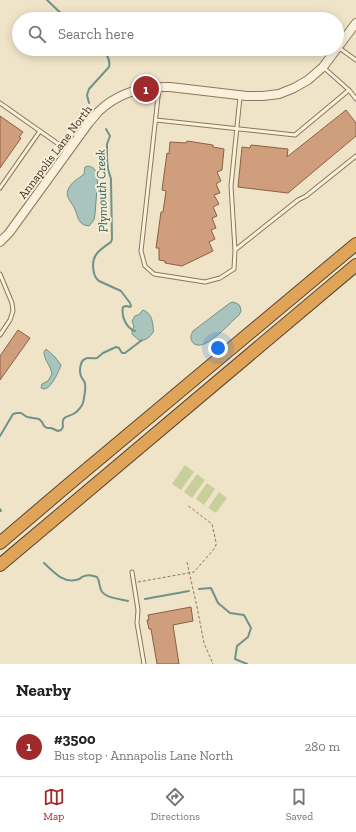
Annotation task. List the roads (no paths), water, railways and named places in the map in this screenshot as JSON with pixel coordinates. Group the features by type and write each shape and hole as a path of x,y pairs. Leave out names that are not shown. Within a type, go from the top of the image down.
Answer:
{"highway":[{"path":"0,543 356,244"},
{"path":"0,565 356,265"}],"street":[{"name":"Annapolis Lane North","path":"344,39 356,23"},
{"name":"Annapolis Lane North","path":"0,242 9,233 88,124 98,112 111,102 136,90 159,86 240,95 263,96 279,94 308,80 323,67 331,56"}],"lane":[{"path":"344,51 356,60"},
{"path":"323,67 349,90 356,99"},
{"path":"159,86 141,251 145,266 154,274 205,282 220,278 234,269 235,250 231,186 240,95"},
{"path":"156,120 295,135 349,90"},
{"path":"0,103 68,151"},
{"path":"0,188 40,131"},
{"path":"235,250 356,156"},
{"path":"0,274 12,303 13,311 10,320 0,335"},
{"path":"132,572 138,610 137,623 144,664"}],"water":[{"path":"85,167 92,167 97,172 98,176 94,220 89,226 80,222 67,194 70,185 84,174"},
{"path":"233,302 240,306 241,311 239,315 218,335 201,345 195,344 191,341 193,331"},
{"path":"143,310 151,316 153,331 149,337 140,341 132,334 134,326 132,321 135,316 140,314"},
{"path":"46,349 61,365 52,383 44,389 41,388 42,384 48,381 52,374 44,355"}],"waterway":[{"name":"Plymouth Creek","path":"47,0 60,12"},
{"name":"Plymouth Creek","path":"89,103 87,95 89,89 109,67 107,56"},
{"name":"Plymouth Creek","path":"106,129 110,136 107,144 107,158 111,179 112,239 111,242 96,254 93,267 95,276 99,281 121,291 130,303 130,307 123,307 123,314 129,327 135,331"},
{"name":"Plymouth Creek","path":"0,436 13,414 17,413 21,413 27,417 39,419 47,428 58,431 61,430 63,427 64,418 76,412 83,403 85,382 80,374 83,360 86,358 97,358 103,353 116,347 119,348 122,353 125,353 142,340"},
{"name":"Plymouth Creek","path":"44,563 58,576 66,580 77,580 88,575 97,577 103,593 117,599 128,601"},
{"name":"Plymouth Creek","path":"199,589 211,588 218,603 230,613 244,615 251,628 248,637 237,646 235,659 247,664"},
{"name":"Plymouth Creek","path":"145,599 189,591"}],"place":[{"name":"#3500","path":"146,89"}]}
